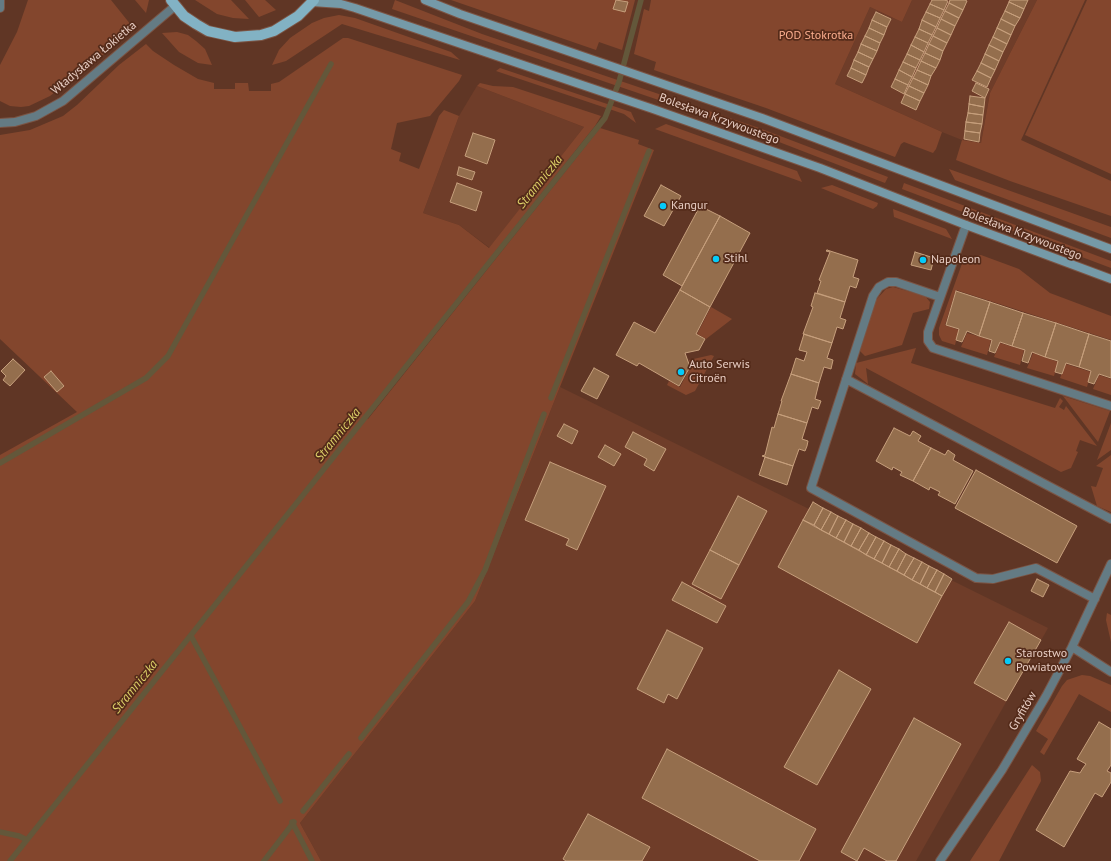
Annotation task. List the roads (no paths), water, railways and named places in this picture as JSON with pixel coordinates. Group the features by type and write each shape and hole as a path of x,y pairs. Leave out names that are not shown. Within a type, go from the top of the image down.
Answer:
{"main road":[{"name":"Bolesława Krzywoustego","path":"425,0 460,14 770,121 1111,249"},
{"name":"Bolesława Krzywoustego","path":"313,1 341,4 355,8 621,98 820,168 966,225 1111,279"},
{"path":"173,3 184,16 208,30 235,37 248,37 274,31 287,25 313,1"}],"street":[{"path":"0,0 0,8"},
{"name":"Władysława Łokietka","path":"0,123 27,119 56,106 173,3"},
{"path":"966,225 928,332 928,341 934,348 1111,406"},
{"path":"940,297 896,282 888,282 879,287 873,296 811,488 976,578 993,579 1036,568 1095,599"},
{"path":"846,379 1111,519"},
{"name":"Gryfitów","path":"940,861 1002,770 1072,648 1111,564"},
{"path":"1072,648 1111,672"}],"waterway":[{"name":"Stramniczka","path":"10,861 605,118 619,82 641,0"},
{"path":"0,463 146,378 168,356 331,64"},
{"path":"551,398 649,151"},
{"path":"361,738 468,602 485,570 544,414"},
{"path":"191,636 280,801"},
{"path":"303,811 349,754"},
{"path":"292,822 312,861"},
{"path":"264,861 294,822"},
{"path":"0,832 19,836 27,840"}],"place":[{"name":"Kangur","path":"663,206"},
{"name":"Stihl","path":"716,259"},
{"name":"Napoleon","path":"923,260"},
{"name":"Auto Serwis Citroën","path":"681,372"},
{"name":"Starostwo Powiatowe","path":"1008,661"}],"park label":[{"name":"POD Stokrotka","path":"816,36"}]}
